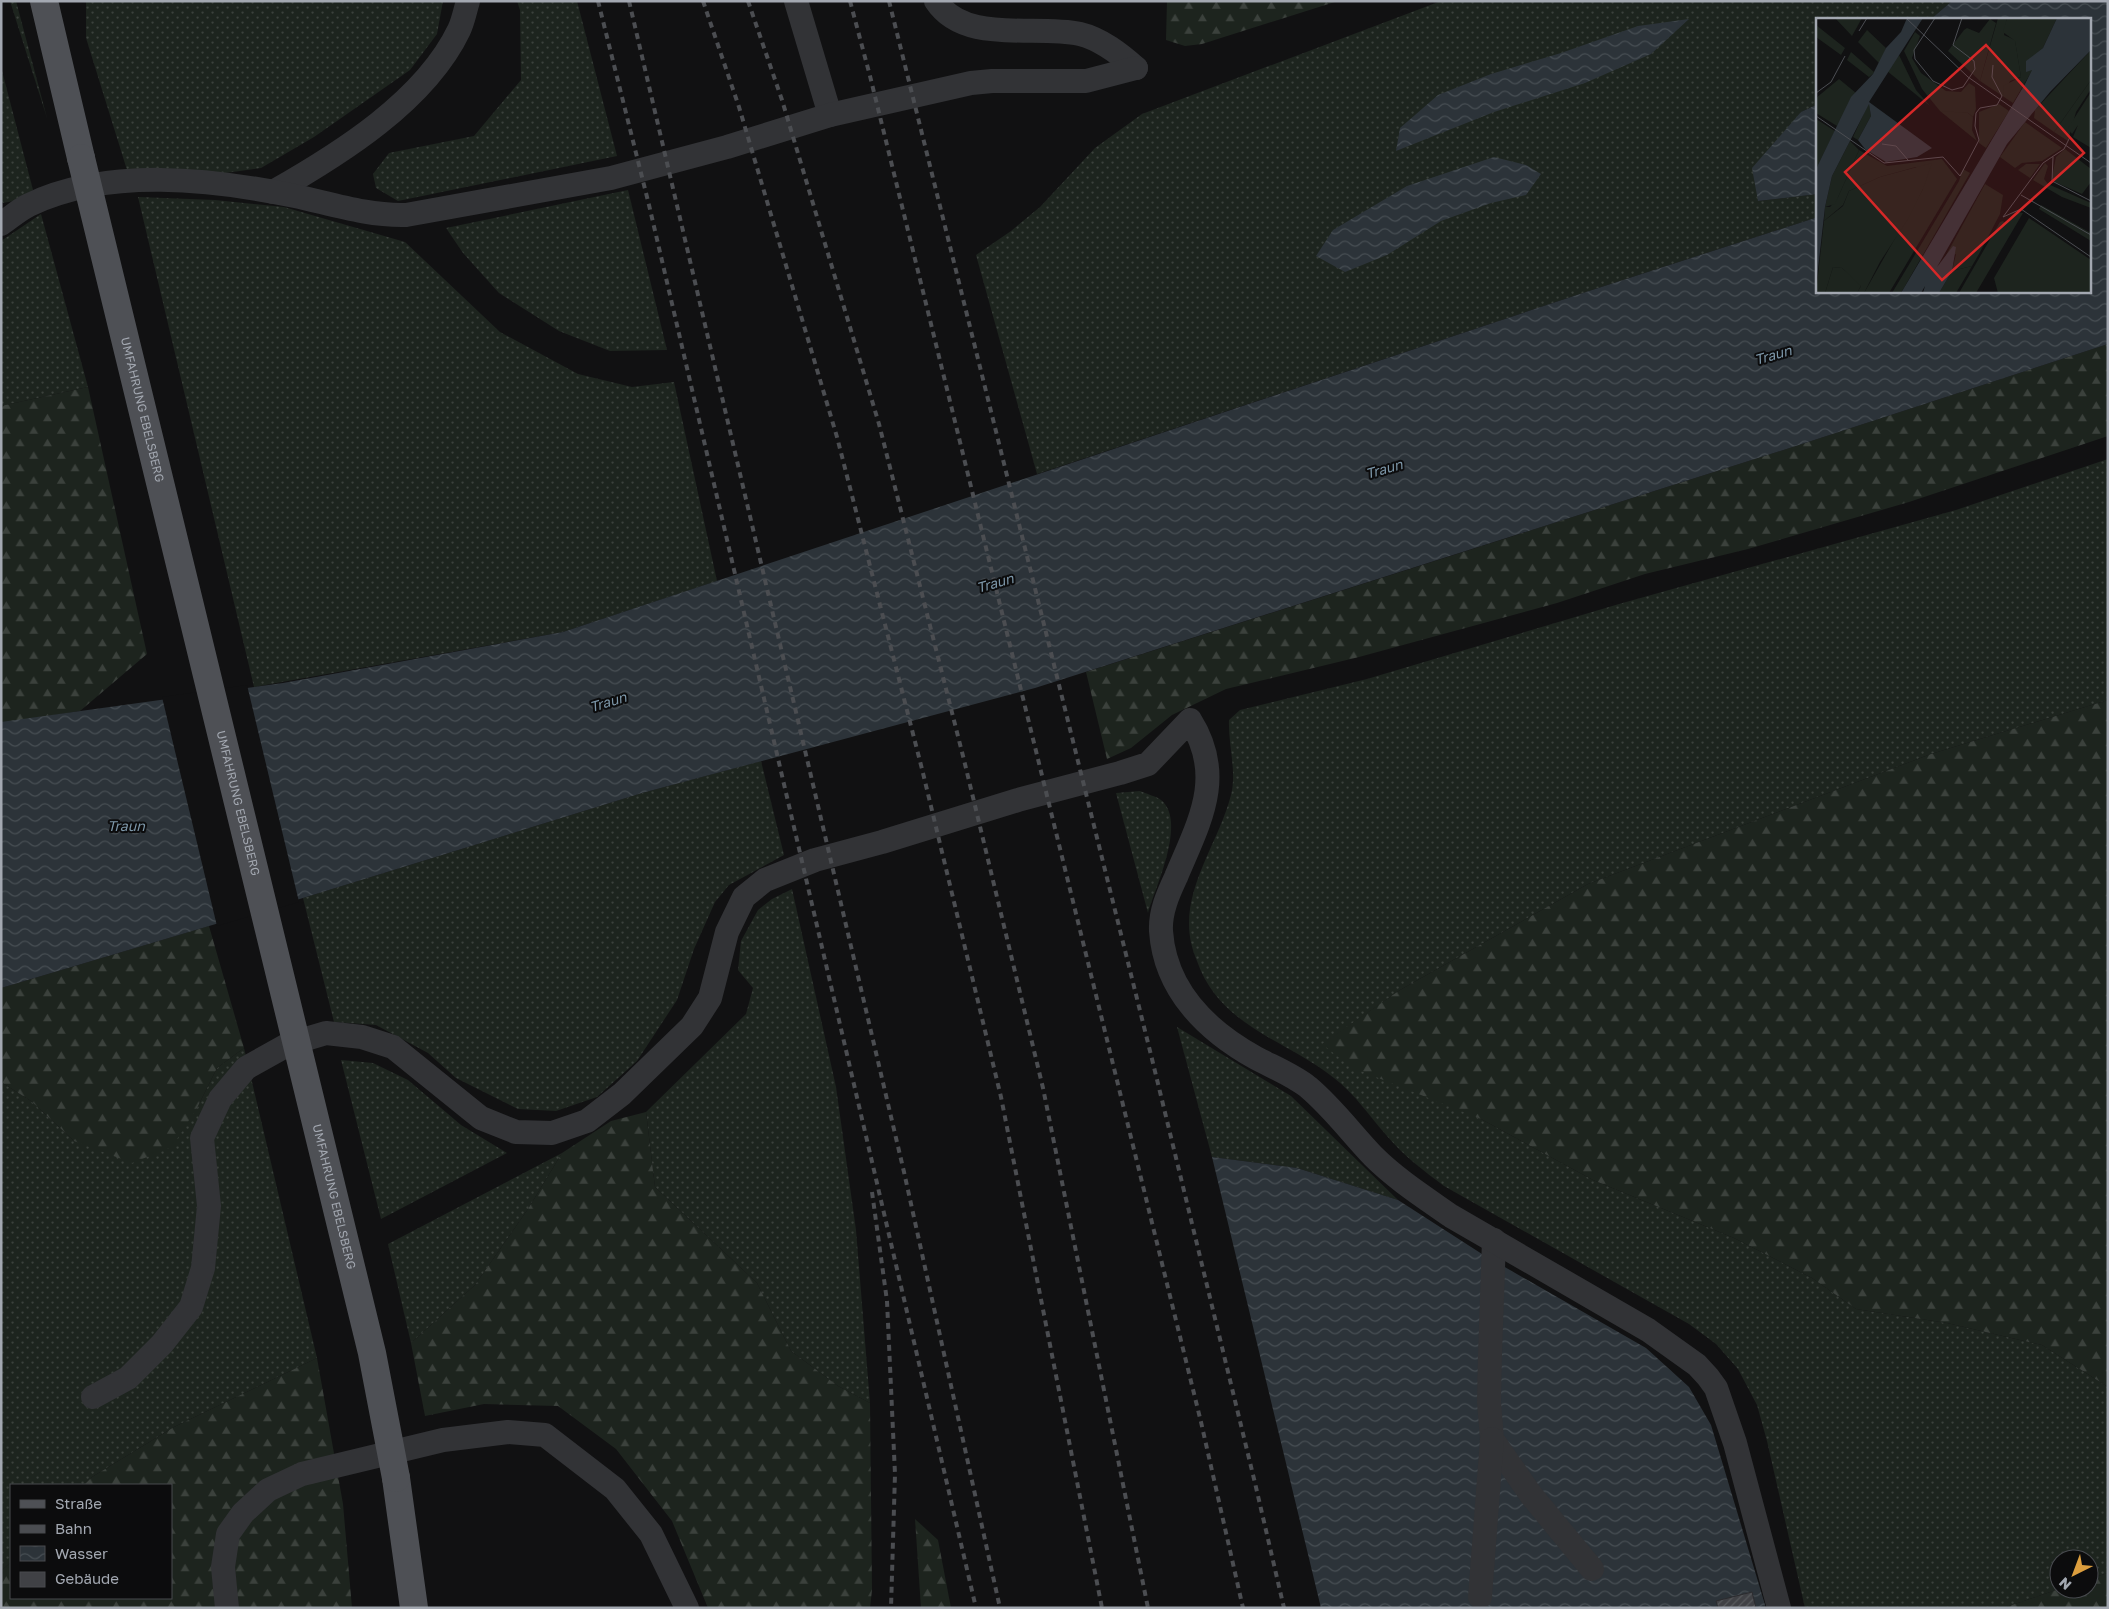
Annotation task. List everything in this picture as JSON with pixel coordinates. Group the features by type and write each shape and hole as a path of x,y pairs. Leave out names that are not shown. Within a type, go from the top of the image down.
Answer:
{"main road":[{"name":"UMFAHRUNG EBELSBERG","path":"44,1 372,1353 396,1478 414,1608"}],"lane":[{"path":"273,192 312,170 348,145 396,108 425,81 444,56 460,29 468,1"},
{"path":"796,1 830,116"},
{"path":"1,224 28,205 57,194 112,182 135,180 216,183 273,192 369,213 389,216 406,215 612,178 719,150 830,116 971,83 992,81 1086,81 1136,68 1119,54 1081,35 1060,32 998,30 967,25 944,11 936,1"},
{"path":"93,1397 128,1378 162,1344 191,1307 203,1268 208,1206 202,1138 220,1099 246,1068 289,1044 326,1033 362,1037 393,1047 481,1118 516,1132 552,1133 587,1121 622,1094 692,1026 710,998 727,932 744,897 765,880 815,860 1148,764 1190,720 1199,735 1205,752 1207,779 1203,808 1165,904 1162,918 1165,954 1179,990 1195,1013 1217,1032 1254,1057 1307,1086 1325,1102 1374,1156 1395,1175 1444,1211 1654,1334 1697,1365 1716,1388 1735,1443 1779,1608"},
{"path":"1480,1597 1492,1439 1489,1402 1494,1240"},
{"path":"226,1608 223,1567 228,1534 243,1513 268,1490 302,1474 443,1440 508,1432 545,1435 615,1489 651,1534 687,1608"},
{"path":"1492,1439 1531,1495 1592,1569"}],"green space":[{"path":"10,1 16,1 47,118"},
{"path":"86,1 443,1 437,34 410,70 314,137 261,168 211,175 127,170 86,38"},
{"path":"517,1 577,1 617,156 398,201 376,188 373,174 389,153 474,136 521,80 520,10"},
{"path":"1167,1 1338,1 1202,44 1185,46 1166,40"},
{"path":"1441,1 1952,1 1932,18 1816,18 1816,105 1801,112 1759,201 1816,194 1816,218 1037,474 976,255 1011,231 1040,207 1095,148 1142,114"},
{"path":"1,67 33,190 14,201 3,203 1,200"},
{"path":"628,190 667,350 610,351 559,331 499,293 463,253 446,228"},
{"path":"138,197 215,200 284,207 405,242 500,332 578,374 632,387 674,382 717,581 563,632 254,687"},
{"path":"41,214 88,387 1,406 1,241"},
{"path":"2108,344 2108,436 1909,502 1748,549 1645,574 1557,603 1359,657 1226,689 1172,715 1131,748 1107,759 1086,672 1802,444"},
{"path":"88,387 147,654 80,711 1,723 1,406"},
{"path":"2108,459 2108,700 1931,754 1588,884 1400,990 1323,1044 1481,1119 1593,1180 1734,1238 1812,1278 1856,1309 1947,1323 2042,1345 2108,1387 2108,1573 2099,1576 2099,1549 2049,1549 2049,1592 2003,1608 1805,1608 1757,1405 1738,1369 1716,1344 1689,1324 1444,1186 1400,1150 1342,1084 1315,1064 1256,1030 1238,1017 1221,1002 1207,983 1197,961 1191,943 1190,907 1199,875 1220,827 1231,795 1233,767 1229,720 1240,710 1367,679 1619,604 1956,510"},
{"path":"2108,700 2108,1387 2042,1345 1947,1323 1856,1309 1812,1278 1734,1238 1593,1180 1481,1119 1351,1067 1322,1044 1400,990 1588,884 1931,754"},
{"path":"761,761 784,855 729,885 715,902 694,949 677,1000 637,1061 597,1097 556,1111 518,1109 456,1078 428,1053 376,1025 334,1022 303,898 642,793"},
{"path":"1140,791 1161,800 1168,810 1171,823 1167,854 1148,913 1116,793"},
{"path":"792,889 836,1087 856,1230 870,1403 838,1386 791,1351 757,1283 655,1187 646,1112 746,1014 753,988 738,970 741,941 758,910 772,899"},
{"path":"209,926 244,1048 217,1068 197,1108 172,1147 132,1163 74,1141 31,1101 1,1082 1,988"},
{"path":"1177,1027 1291,1096 1398,1200 1297,1168 1212,1157"},
{"path":"244,1048 317,1358 174,1427 92,1477 85,1484 10,1484 10,1563 1,1571 1,1082 31,1101 74,1141 197,1108 217,1068"},
{"path":"341,1060 373,1063 408,1080 461,1125 507,1153 381,1219"},
{"path":"646,1112 655,1187 757,1283 791,1351 838,1386 870,1403 872,1590 870,1608 708,1608 672,1521 616,1449 558,1406 484,1404 425,1416 411,1343 475,1285 528,1209 562,1153 611,1121"},
{"path":"562,1153 528,1209 475,1285 411,1343 388,1244"},
{"path":"317,1358 343,1504 352,1608 1,1608 1,1571 10,1563 10,1599 172,1599 172,1484 85,1484 92,1477 174,1427"},
{"path":"915,1519 938,1540 951,1608 921,1608"},
{"path":"2108,1573 2108,1608 2003,1608 2049,1592 2049,1599 2099,1599 2099,1576"}],"water":[{"name":"Traun","path":"1952,1 2108,1 2108,344 1802,444 1035,688 642,793 303,898 1,988 1,722 283,683 563,632 1589,291 1816,218 1816,292 2092,292 2092,18 1932,18"},
{"path":"1689,19 1651,54 1585,83 1494,112 1396,151 1400,128 1438,95 1491,74 1561,53 1638,26"},
{"path":"1816,105 1816,194 1758,201 1752,168 1801,112"},
{"path":"1494,157 1526,165 1541,174 1526,195 1491,203 1441,221 1387,255 1345,272 1316,256 1333,230 1407,186"},
{"path":"1212,1157 1297,1168 1398,1200 1482,1254 1646,1348 1689,1387 1711,1425 1766,1608 1321,1608"}],"pier":[{"path":"247,685 299,902 217,926 162,697"}],"building":[{"path":"1752,1592 1756,1608 1718,1608 1716,1601"}],"railway":[{"path":"598,1 649,205 976,1608"},
{"path":"629,1 904,1172 1000,1608"},
{"path":"703,1 739,107 837,437 922,769 1001,1097 1102,1608"},
{"path":"748,1 782,100 879,424 964,760 1043,1088 1148,1608"},
{"path":"850,1 1201,1422 1243,1608"},
{"path":"889,1 1152,1059 1284,1608"},
{"path":"872,1192 887,1301 895,1474 891,1608"}]}
